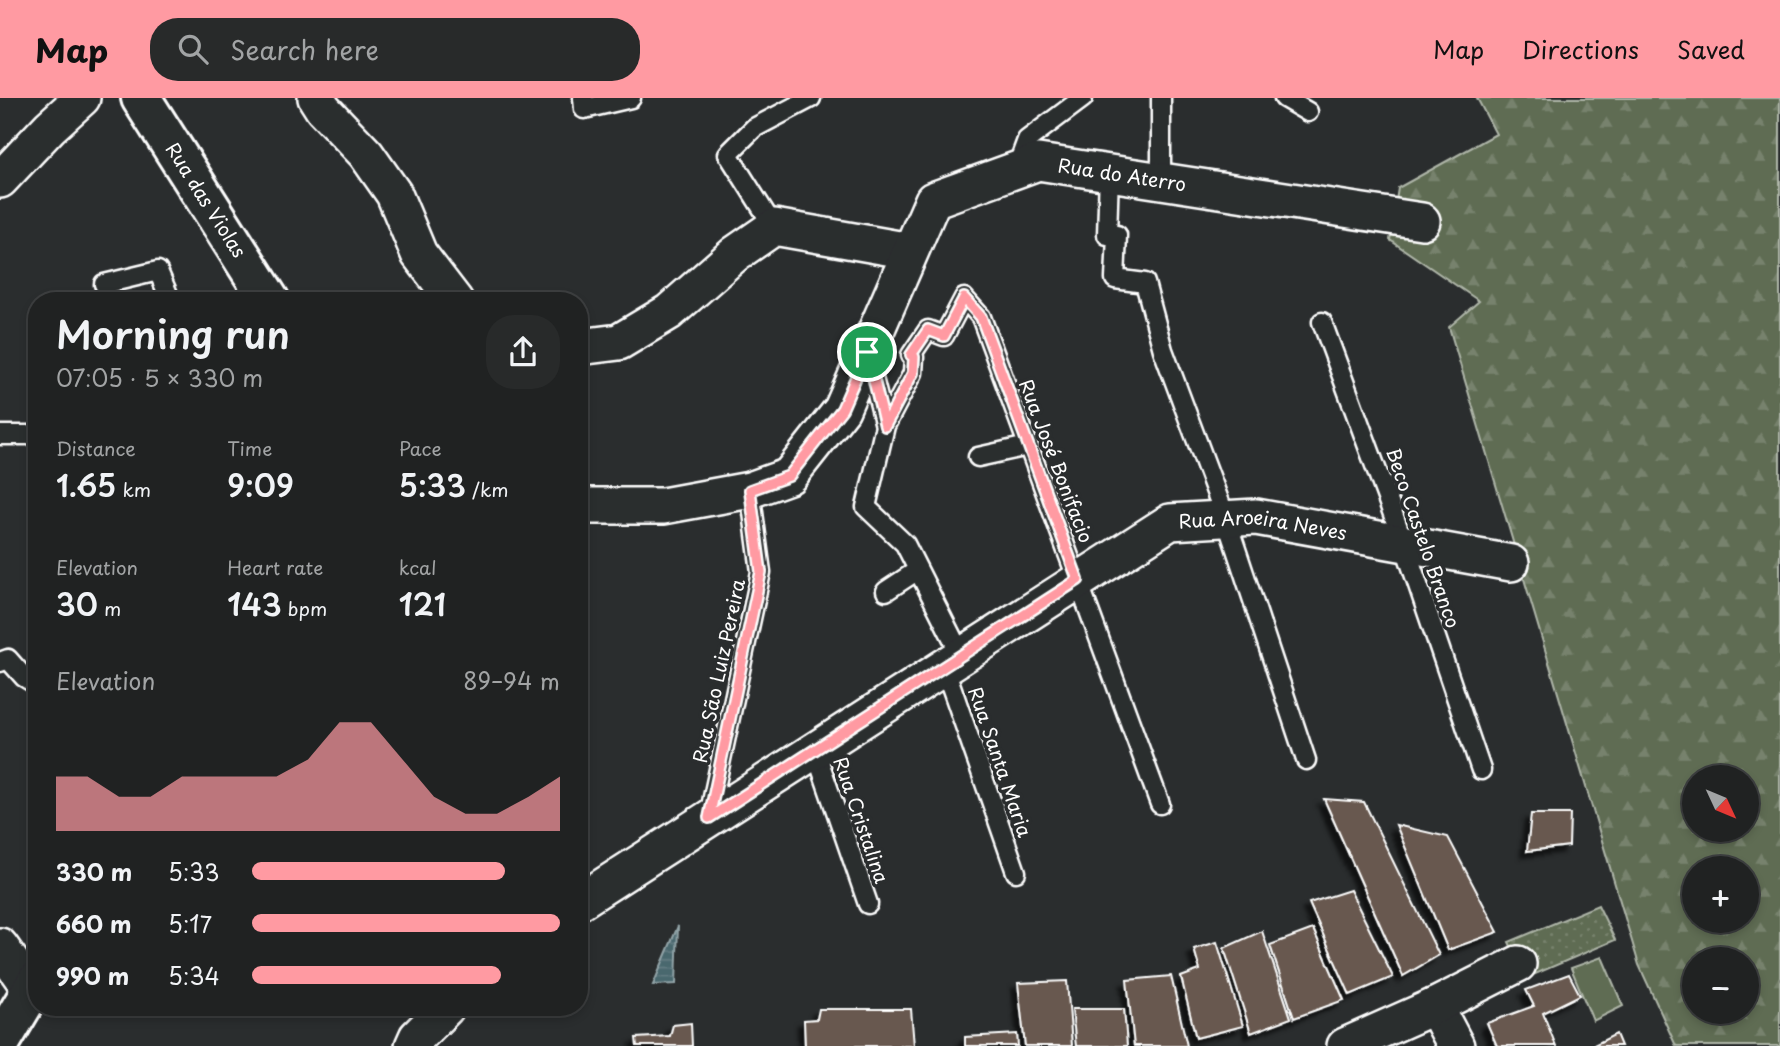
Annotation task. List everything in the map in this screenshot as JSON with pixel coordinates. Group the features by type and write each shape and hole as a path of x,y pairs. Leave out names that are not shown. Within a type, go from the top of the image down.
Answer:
{"street":[{"path":"0,180 50,127 82,98"},
{"name":"Rua das Violas","path":"141,98 264,292"},
{"path":"316,98 323,109 366,154 394,194 419,254 448,292"},
{"name":"Rua do Aterro","path":"588,506 663,506 750,490 789,476 842,409 933,200 1038,162 1422,220"},
{"path":"588,346 619,342 669,312 735,254 774,227 910,251"},
{"name":"Rua Aroeira Neves","path":"588,890 709,818 1170,522 1256,517 1511,563"},
{"path":"0,946 28,978"},
{"path":"1345,1046 1435,1006 1518,964"},
{"path":"0,1043 28,995"},
{"path":"1435,1006 1456,1046"},
{"path":"413,1046 417,1037 438,1016"}],"lane":[{"path":"583,98 584,109 631,98"},
{"path":"1016,170 1027,140 1083,98"},
{"path":"1161,98 1161,181"},
{"path":"1284,98 1308,112"},
{"path":"774,227 728,154 754,128 802,100"},
{"path":"1109,173 1107,235 1117,235 1115,279 1145,283 1163,350 1226,519 1306,760"},
{"path":"104,284 158,271 167,292"},
{"name":"Rua José Bonifacio","path":"885,426 913,373 914,357 911,355 928,330 944,336 964,298 981,317 1160,804"},
{"name":"Beco Castelo Branco","path":"1322,322 1404,544 1481,770"},
{"path":"867,352 885,426"},
{"name":"Rua Santa Maria","path":"885,426 866,507 905,544 918,570 953,661 1016,872"},
{"path":"0,435 28,435"},
{"path":"978,457 1028,446"},
{"name":"Rua São Luiz Pereira","path":"709,818 761,572 750,490"},
{"path":"886,591 918,570"},
{"path":"0,662 8,659 28,679"},
{"name":"Rua Cristalina","path":"815,750 868,904"}],"green space":[{"path":"1477,98 1780,98 1780,1046 1676,1046 1639,965 1449,327 1479,301 1390,240 1398,188 1496,134"},
{"path":"1598,905 1615,940 1526,978 1509,942"},
{"path":"1602,957 1623,1006 1593,1021 1571,968"}],"water":[{"path":"678,926 676,984 653,985"}],"building":[{"path":"1324,799 1364,802 1439,955 1403,976"},
{"path":"1531,814 1570,814 1569,846 1527,851"},
{"path":"1396,825 1448,837 1498,932 1448,950"},
{"path":"1350,890 1393,977 1350,995 1309,903"},
{"path":"1313,929 1344,1000 1294,1018 1270,945"},
{"path":"1262,931 1291,1018 1251,1033 1224,948"},
{"path":"1217,942 1243,1026 1196,1038 1181,977 1200,970 1194,949"},
{"path":"1569,974 1580,995 1543,1013 1556,1046 1497,1046 1487,1023 1534,1006 1526,990"},
{"path":"1171,976 1187,1046 1134,1046 1127,980"},
{"path":"1067,981 1072,1046 1025,1046 1018,983"},
{"path":"819,1009 911,1009 914,1046 805,1046 804,1020 817,1019"},
{"path":"1072,1009 1124,1009 1127,1046 1076,1046"},
{"path":"691,1023 692,1046 637,1046 636,1038 670,1036 673,1025"},
{"path":"1017,1034 1018,1046 965,1046 965,1037"},
{"path":"1616,1034 1621,1046 1592,1046"}],"route":[{"path":"964,298 981,317 1078,580 709,818 761,572 750,490 789,476 842,409 867,352 885,426 913,373 914,357 911,355 928,330 944,336 964,298"}]}
